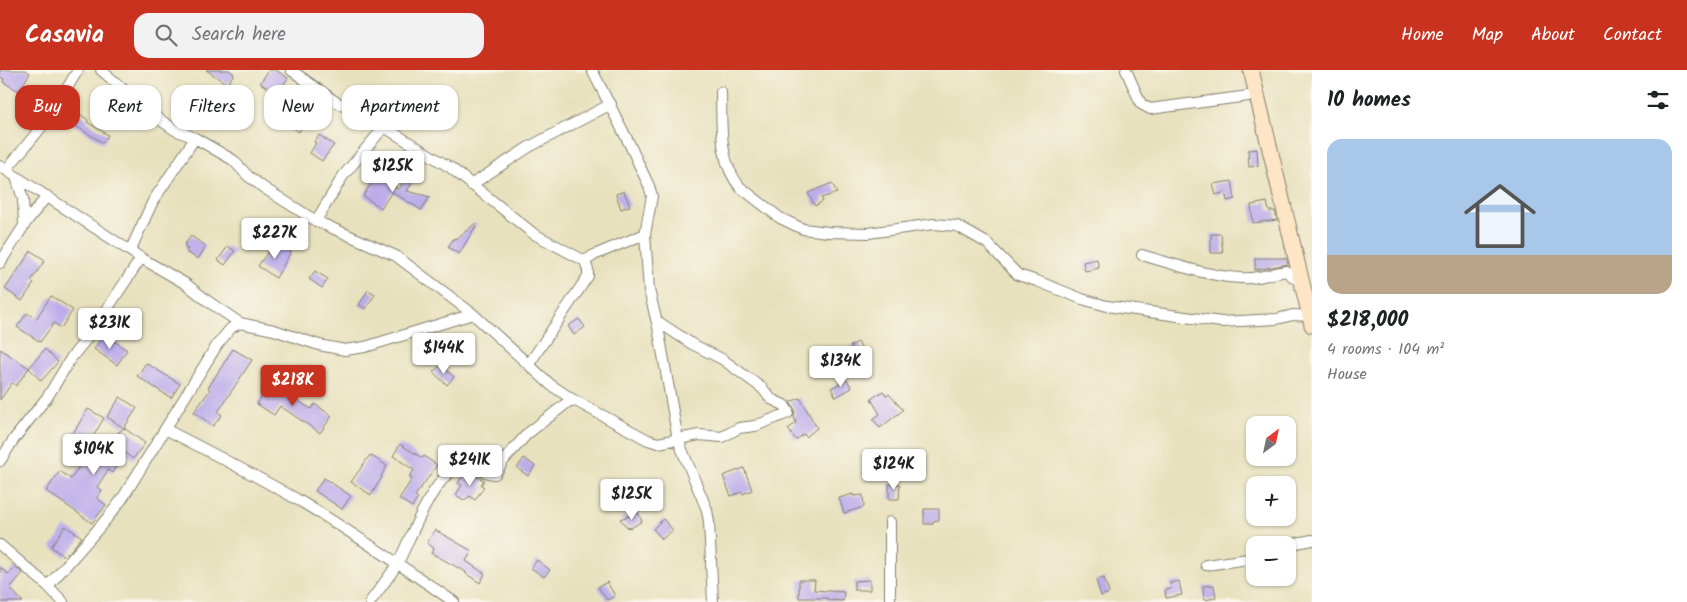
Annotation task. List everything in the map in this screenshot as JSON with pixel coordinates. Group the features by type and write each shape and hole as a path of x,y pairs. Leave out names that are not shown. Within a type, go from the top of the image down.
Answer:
{"main road":[{"path":"1251,70 1311,320"}],"street":[{"path":"78,70 49,118 3,168 141,258 186,284 240,323 274,330 319,345 345,350 365,347 472,314"},
{"path":"101,70 154,115 175,130 195,138 233,160 252,180 316,220 396,256 472,314 551,385 572,399 653,442 658,443 699,436 722,437 739,428 755,426 787,414 788,411 784,405 773,401 762,388 722,359 692,344 657,321"},
{"path":"291,70 342,105"},
{"path":"592,70 611,104 650,191 651,203 645,234 649,290 657,321 678,440 707,510 713,602"},
{"path":"1126,70 1141,104 1150,108 1256,95"},
{"path":"721,92 722,143 735,181 780,218 803,229 868,233 934,224 957,226 987,243 1018,275 1082,299 1107,306 1220,322 1253,322 1276,319 1293,314 1311,320"},
{"path":"471,185 529,147 611,104"},
{"path":"316,220 343,176 381,130"},
{"path":"389,130 451,168 534,234 585,260 588,276 529,364"},
{"path":"130,251 153,201 195,138"},
{"path":"16,177 24,199 24,225"},
{"path":"0,263 24,225 46,196"},
{"path":"585,260 645,234"},
{"path":"1142,255 1204,272 1233,277 1256,277 1286,271 1302,284"},
{"path":"0,461 14,439 48,396 71,358 92,332 141,258"},
{"path":"48,586 112,512 217,345 231,328 240,323"},
{"path":"370,602 398,563 428,501 445,476 455,469 465,466 495,474 504,460 527,434 572,399"},
{"path":"164,429 280,490 398,563 454,602"},
{"path":"890,522 890,602"},
{"path":"1296,543 1312,540"},
{"path":"0,545 48,586 63,602"},
{"path":"1206,565 1246,559"}],"building":[{"path":"0,70 25,70 30,73 23,85 15,85 15,89 3,82 4,79 0,77"},
{"path":"206,70 229,70 234,74 227,84"},
{"path":"269,70 276,70 288,78 283,85 264,86 260,83"},
{"path":"80,114 88,120 90,130 100,130 108,135 103,143 80,129"},
{"path":"319,135 334,145 322,161 310,153"},
{"path":"1257,149 1258,166 1249,167 1248,150"},
{"path":"377,175 399,189 405,179 412,183 407,191 430,197 421,210 392,192 381,208 363,196"},
{"path":"1232,181 1235,199 1227,201 1225,192 1216,195 1213,184"},
{"path":"832,183 837,193 821,198 823,201 815,206 808,193"},
{"path":"624,191 630,206 621,209 616,194"},
{"path":"1267,202 1269,211 1275,211 1277,220 1253,223 1251,205"},
{"path":"476,223 459,254 448,247 454,238 456,239"},
{"path":"1211,234 1221,234 1223,253 1211,253"},
{"path":"191,236 206,246 198,259 186,252 188,249 185,248 185,244"},
{"path":"275,242 291,252 276,278 258,266"},
{"path":"228,246 235,251 225,265 218,260"},
{"path":"31,251 45,260 31,281 34,283 22,301 5,289"},
{"path":"1255,258 1286,258 1288,264 1255,270"},
{"path":"1097,259 1099,268 1085,271 1083,262"},
{"path":"315,271 328,279 322,288 309,279"},
{"path":"368,290 375,294 366,309 359,305"},
{"path":"51,296 73,310 61,328 54,323 40,342 17,327 27,313 36,319"},
{"path":"579,319 585,327 574,335 568,326"},
{"path":"104,334 127,350 117,365 94,349"},
{"path":"858,342 867,359 843,370 836,357 852,349 850,346"},
{"path":"0,349 29,368 16,386 12,383 0,400"},
{"path":"45,349 58,362 41,381 29,368"},
{"path":"233,349 252,360 218,412 222,415 213,426 194,412 210,390 208,388"},
{"path":"146,363 180,384 171,398 137,376"},
{"path":"441,365 454,377 447,385 433,372"},
{"path":"847,380 852,388 836,397 831,388"},
{"path":"271,381 297,396 295,399 311,409 315,404 332,416 320,433 280,406 274,415 257,404"},
{"path":"883,391 887,396 889,394 903,410 880,428 873,419 880,414 871,399"},
{"path":"120,397 137,408 124,428 107,417"},
{"path":"800,398 817,428 806,437 804,434 796,440 788,429 796,423 794,417 795,410 790,402"},
{"path":"88,409 104,418 88,445 72,435"},
{"path":"124,428 145,443 133,459 125,453 112,473 108,470 97,487 102,490 97,498 106,505 92,523 46,491 60,471 71,479 82,462"},
{"path":"400,444 437,465 415,496 418,498 412,507 399,499 412,479 409,477 414,470 393,456"},
{"path":"370,455 387,466 371,495 351,482"},
{"path":"524,458 535,466 528,476 517,468"},
{"path":"744,468 752,490 731,496 723,476"},
{"path":"464,474 484,480 481,485 484,487 475,500 470,496 464,500 456,495 462,485 458,483"},
{"path":"324,478 351,496 342,509 315,491"},
{"path":"889,484 900,484 899,499 889,499"},
{"path":"853,494 853,496 863,495 864,507 844,513 839,498"},
{"path":"924,509 939,509 939,520 933,521 933,524 924,524"},
{"path":"638,513 642,521 631,528 627,527 620,519"},
{"path":"663,519 673,530 662,539 653,529"},
{"path":"65,526 82,537 65,557 51,547"},
{"path":"435,530 472,551 466,561 485,574 480,583 466,572 431,553 434,548 427,543"},
{"path":"537,560 550,570 544,577 531,568"},
{"path":"0,567 8,574 15,567 23,573 10,588 23,602 0,602"},
{"path":"1104,578 1109,593 1101,596 1096,580"},
{"path":"799,580 815,580 814,590 844,592 843,601 827,600 827,598 799,598"},
{"path":"870,580 870,590 854,590 854,581"},
{"path":"1179,581 1182,595 1166,598 1165,590 1171,589 1170,583"},
{"path":"607,582 615,596 607,600 598,587"},
{"path":"1214,585 1216,598 1204,600 1203,586"}]}
